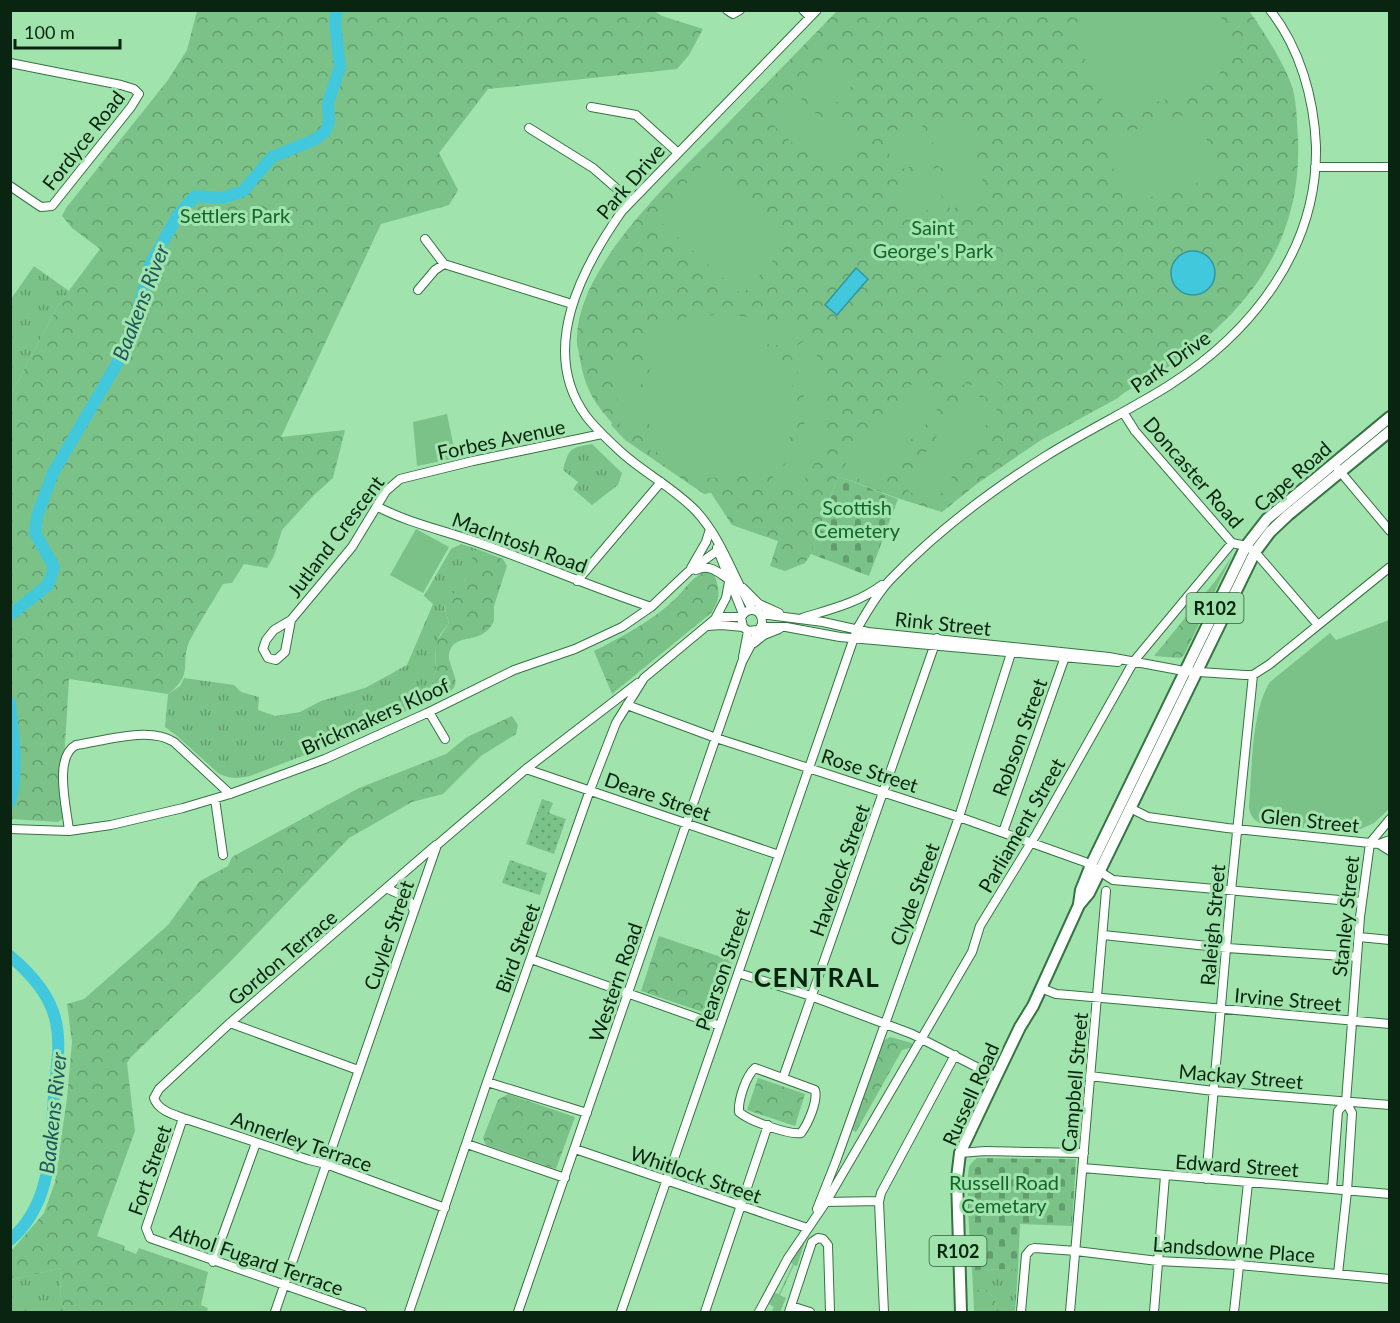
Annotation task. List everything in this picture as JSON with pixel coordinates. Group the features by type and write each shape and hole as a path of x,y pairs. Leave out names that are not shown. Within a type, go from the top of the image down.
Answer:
{"main road":[{"name":"Cape Road","path":"1337,467 1389,417"},
{"name":"Cape Road","path":"1184,671 1267,519 1389,431"},
{"name":"Cape Road","path":"1196,672 1251,549"},
{"name":"Russell Road","path":"961,1312 957,1178 960,1153 1079,905 1089,893 1095,868 1184,671"},
{"name":"Russell Road","path":"1095,868 1130,808 1196,672"}],"street":[{"path":"727,10 733,14 740,10"},
{"path":"803,10 810,17"},
{"name":"Park Drive","path":"742,616 710,529 687,502 623,454 585,414 570,381 566,358 566,337 572,304 580,282 596,249 622,211 816,10"},
{"name":"Park Drive","path":"856,633 888,581 943,531 1002,485 1043,457 1169,386 1200,364 1237,331 1268,297 1285,269 1300,235 1315,167 1314,124 1306,81 1291,45 1270,10"},
{"name":"Fordyce Road","path":"10,63 121,85 134,89 139,94 132,106 52,206 41,207 10,186"},
{"path":"591,107 636,115 677,152"},
{"path":"529,128 593,168 631,201"},
{"path":"1315,167 1389,167"},
{"path":"425,239 444,264 572,304"},
{"path":"418,291 435,270 444,264"},
{"name":"Doncaster Road","path":"1123,412 1139,436 1232,543 1251,549"},
{"name":"Forbes Avenue","path":"407,476 602,434"},
{"path":"1337,467 1389,531"},
{"name":"Jutland Crescent","path":"291,620 285,652 276,660 268,658 263,649 266,640 274,630 291,620 352,547 386,491 407,476"},
{"path":"577,581 661,482"},
{"name":"MacIntosh Road","path":"378,507 419,525 464,537 651,607"},
{"path":"688,572 706,542 710,529"},
{"name":"Parliament Street","path":"759,1312 775,1280 826,1202 972,952 981,926 1134,661 1232,543"},
{"path":"1251,549 1318,625"},
{"name":"Park Drive","path":"719,550 752,609"},
{"name":"Brickmakers Kloof","path":"14,829 69,831 111,825 230,794 357,745 514,670 606,636 651,607 688,572 719,550"},
{"path":"680,581 696,570 706,567 712,568 729,581 726,598 716,620"},
{"path":"1253,675 1270,664 1389,567"},
{"path":"739,584 768,609 797,618 853,603 888,581"},
{"path":"707,626 721,625 745,629 759,628 763,620 760,614 752,609 742,616 745,629"},
{"name":"Rink Street","path":"760,614 797,618 856,633"},
{"name":"Bird Street","path":"409,1312 487,1082 611,734 644,678 716,620 721,617 742,616"},
{"path":"751,647 764,635 786,627"},
{"name":"Rink Street","path":"759,628 786,627 856,633 1065,656 1134,661 1184,671 1253,675"},
{"name":"Western Road","path":"518,1312 742,662 759,628"},
{"name":"Western Road","path":"742,662 745,629"},
{"name":"Pearson Street","path":"621,1312 856,633"},
{"name":"Havelock Street","path":"783,1078 936,642"},
{"name":"Clyde Street","path":"814,1218 847,1133 959,817 1012,650"},
{"name":"Robson Street","path":"1003,832 1065,656"},
{"name":"Raleigh Street","path":"1206,1179 1231,891 1253,675"},
{"path":"437,845 526,769 644,678"},
{"name":"Rose Street","path":"627,705 716,738 1003,832 1095,868 1111,879 1362,902"},
{"path":"429,712 445,739"},
{"path":"69,831 62,770 68,751 76,745 142,735 160,735 174,742 230,794"},
{"name":"Deare Street","path":"526,769 779,855"},
{"path":"214,799 223,855"},
{"name":"Glen Street","path":"1130,808 1148,817 1238,829 1374,844 1389,840"},
{"path":"1374,844 1389,819"},
{"name":"Glen Street","path":"1374,844 1389,851"},
{"name":"Stanley Street","path":"1338,1274 1352,1113 1346,1102 1357,957 1362,902 1374,844"},
{"name":"Gordon Terrace","path":"154,1098 159,1089 230,1023 437,845"},
{"name":"Cuyler Street","path":"275,1312 437,845"},
{"path":"388,889 408,898 415,912"},
{"name":"Campbell Street","path":"1070,1312 1106,891"},
{"path":"1103,935 1227,948 1357,957"},
{"path":"1359,937 1389,940"},
{"path":"531,959 720,1026"},
{"path":"738,973 885,1023 922,1038 996,1077"},
{"name":"Irvine Street","path":"1041,988 1056,994 1389,1024"},
{"path":"230,1023 358,1070"},
{"path":"884,1312 879,1201 884,1186 955,1055"},
{"path":"755,1068 814,1089 816,1092 805,1128 801,1133 795,1134 768,1125 741,1114 738,1109 750,1074 755,1068"},
{"name":"Mackay Street","path":"1090,1076 1214,1091 1389,1105"},
{"path":"487,1082 587,1113"},
{"name":"Annerley Terrace","path":"154,1098 159,1107 183,1118 326,1164 445,1208"},
{"name":"Stanley Street","path":"1332,1189 1338,1111 1346,1102"},
{"name":"Fort Street","path":"146,1232 183,1118"},
{"path":"705,1312 768,1125"},
{"path":"847,1133 855,1140 863,1140"},
{"path":"213,1262 256,1143"},
{"path":"467,1144 565,1178"},
{"name":"Whitlock Street","path":"575,1149 807,1228"},
{"path":"960,1153 985,1151 1084,1153"},
{"name":"Edward Street","path":"1083,1168 1389,1194"},
{"path":"1154,1312 1165,1176"},
{"path":"1234,1312 1248,1183"},
{"path":"826,1202 879,1201"},
{"name":"Athol Fugard Terrace","path":"146,1232 154,1241 285,1287 337,1308 362,1312"},
{"path":"810,1312 790,1310 812,1242 818,1238 827,1243 828,1248 830,1312"},
{"name":"Landsdowne Place","path":"1021,1312 1028,1251 1035,1248 1158,1261 1239,1265 1389,1279"}],"green space":[{"name":"Settlers Park","path":"653,10 662,16 703,29 689,55 677,69 488,89 439,153 458,190 449,205 381,224 281,437 345,430 333,478 282,530 274,556 267,568 244,564 232,583 223,584 190,640 181,680 168,694 69,679 64,760 68,815 58,822 11,819 11,394 59,304 100,249 72,228 62,216 168,80 187,50 197,11"},
{"name":"Saint George's Park","path":"837,11 1249,11 1280,61 1293,90 1297,121 1298,168 1288,221 1267,268 1235,310 1191,350 1149,380 1041,440 978,483 942,512 838,476 811,554 805,563 785,571 770,566 778,541 732,525 711,493 704,494 625,440 611,425 612,423 587,386 577,337 582,309 594,280 634,222 682,169"},
{"path":"1077,11 1220,11 1229,54 1217,79 1198,90 1129,110 1104,103 1087,73"},
{"path":"826,57 854,84 827,112 799,85"},
{"path":"793,91 821,118 794,145 766,118"},
{"path":"1198,111 1218,177 1125,205 1104,139"},
{"path":"829,114 857,141 830,168 802,142"},
{"path":"968,121 977,159 939,168 930,130"},
{"path":"922,124 931,162 893,171 885,133"},
{"path":"978,162 987,200 950,209 940,172"},
{"path":"702,166 788,244 742,295 656,218"},
{"path":"935,168 944,206 906,215 897,177"},
{"path":"34,266 69,291 59,304 11,394 11,299"},
{"path":"730,314 787,324 800,334 785,352 777,345 763,344 779,357 790,377 795,408 789,439 782,453 771,464 754,474 705,478 686,471 681,477 656,458 661,452 666,455 661,449 653,454 643,439 651,435 646,403 647,431 621,432 618,393 640,390 615,389 616,360 629,359 631,362 642,363 641,390 645,398 649,373 662,351 643,359 634,339 686,317"},
{"path":"805,340 812,349 814,348 821,367 826,386 828,422 818,456 809,473 796,489 794,487 789,491 780,481 777,483 772,476 792,456 803,432 805,404 803,389 788,352"},
{"path":"946,350 975,370 964,385 935,366"},
{"path":"981,371 1010,391 999,406 970,387"},
{"path":"918,376 947,396 898,458 894,455 872,488 843,468 866,436 870,438 892,406 895,407"},
{"path":"968,389 997,409 932,507 903,487"},
{"path":"447,414 456,458 417,466 413,422"},
{"path":"592,444 622,473 618,485 592,505 573,489 578,482 563,470 571,450"},
{"name":"Scottish Cemetery","path":"838,476 898,499 869,576 811,554"},
{"path":"416,529 449,547 423,593 390,575"},
{"path":"461,544 477,549 463,584 444,606 449,623 439,636 435,652 436,670 426,702 344,740 241,778 218,773 165,727 168,694 180,686 184,678 234,685 241,692 259,697 258,710 275,716 300,712 321,701 365,688 407,665 433,604 424,596 451,549"},
{"path":"477,549 503,559 507,566 494,606 494,621 483,634 459,641 454,645 450,650 449,660 455,676 455,686 447,694 426,702 436,670 435,644 449,623 444,604 465,581 470,562"},
{"path":"1232,556 1184,655 1180,658 1154,656 1216,580"},
{"path":"706,572 714,574 718,590 717,603 711,613 612,694 594,651 656,615 693,579"},
{"path":"1389,620 1389,809 1374,823 1356,831 1259,823 1252,817 1249,807 1254,742 1259,709 1270,682 1330,633 1336,640"},
{"path":"512,716 518,725 516,734 481,756 443,794 412,802 349,838 228,964 127,1063 135,1131 97,1236 125,1246 124,1249 136,1254 139,1248 208,1272 201,1305 208,1308 207,1312 67,1312 60,1302 61,1268 11,1280 11,1251 44,1213 55,1182 72,1042 67,1004 84,999 168,925 200,881 228,866 232,857 359,788 446,754 467,737"},
{"path":"542,799 553,803 549,813 566,819 554,854 526,844"},
{"path":"510,860 547,873 540,895 502,883"},
{"path":"659,936 733,961 714,1016 641,991"},
{"path":"890,1037 912,1043 913,1047 902,1050 856,1132 852,1130 883,1041"},
{"path":"758,1078 805,1094 795,1126 747,1110"},
{"path":"508,1094 575,1117 556,1169 486,1145 483,1138 498,1100"},
{"name":"Russell Road Cemetary","path":"977,1158 1076,1159 1072,1226 1020,1224 1018,1269 972,1270 968,1172 970,1165"},
{"path":"802,1242 804,1244 797,1266 794,1265 780,1295 786,1298 780,1312 771,1312 774,1307 769,1304 773,1293 779,1294 793,1264 790,1262"},
{"path":"61,1268 60,1302 67,1312 11,1312 11,1280"},
{"path":"1018,1269 1015,1312 996,1312 995,1300 987,1290 973,1290 972,1270"},
{"path":"973,1290 987,1290 995,1300 996,1312 974,1312"}],"water":[{"path":"1193,251 1209,257 1215,273 1209,289 1193,295 1177,289 1171,273 1177,257"},
{"path":"856,268 868,279 837,315 825,305"}],"waterway":[{"name":"Baakens River","path":"10,615 48,585 54,567 35,533 37,516 53,473 129,343 150,265 178,215 195,196 223,198 243,191 272,157 314,140 325,132 329,122 328,103 340,67 335,23 337,10"},
{"name":"Baakens River","path":"10,703 15,765 10,802"},
{"name":"Baakens River","path":"10,956 31,976 48,1000 55,1018 58,1047 47,1173 34,1209 24,1225 10,1240"}],"district":[{"name":"CENTRAL","path":"817,977"}]}
